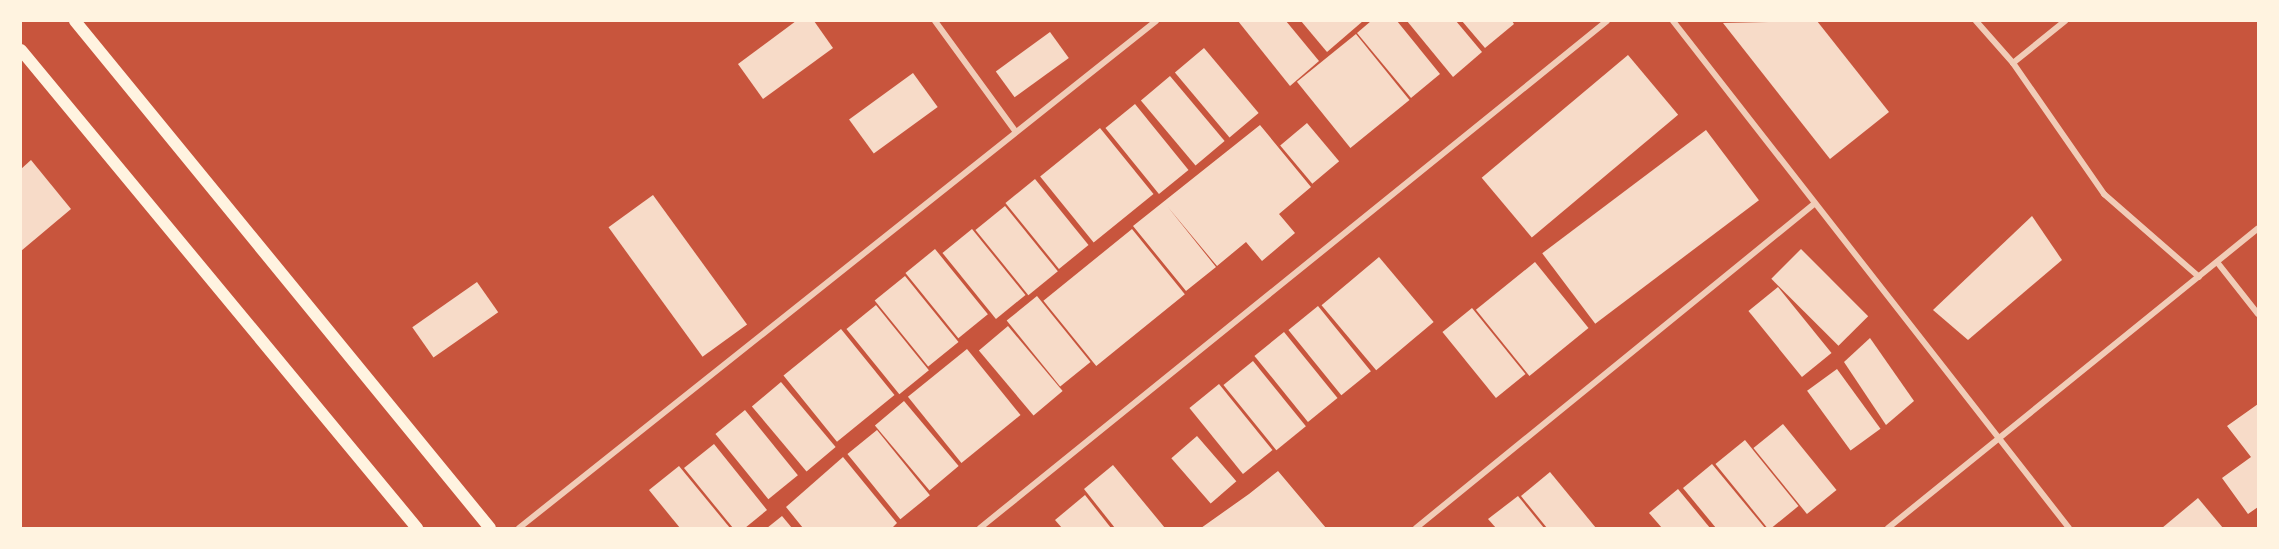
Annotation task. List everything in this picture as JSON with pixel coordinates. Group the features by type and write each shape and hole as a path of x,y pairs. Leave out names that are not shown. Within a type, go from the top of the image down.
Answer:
{"main road":[{"path":"75,21 490,528"},
{"path":"21,50 417,528"}],"street":[{"path":"935,21 1016,132"},
{"path":"519,528 1156,21"},
{"path":"980,528 1607,21"},
{"path":"1673,21 1998,442 2069,528"},
{"path":"1976,21 2013,63 2104,194 2199,277"},
{"path":"2013,63 2065,21"},
{"path":"1416,528 1814,204"},
{"path":"1888,528 1998,442 2258,228"},
{"path":"2217,262 2258,314"}],"building":[{"path":"796,21 814,21 833,48 763,99 738,64"},
{"path":"1238,21 1286,21 1319,61 1290,86"},
{"path":"1301,21 1363,21 1327,52"},
{"path":"1371,21 1397,21 1440,74 1411,98 1357,33"},
{"path":"1407,21 1456,21 1482,52 1453,77"},
{"path":"1462,21 1512,21 1514,24 1485,48"},
{"path":"1817,21 1889,112 1830,159 1723,23"},
{"path":"1050,32 1069,58 1015,97 996,71"},
{"path":"1356,34 1409,100 1350,148 1297,82"},
{"path":"1204,48 1259,113 1230,138 1175,72"},
{"path":"1628,55 1678,115 1532,238 1482,178"},
{"path":"913,73 938,107 874,153 849,119"},
{"path":"1170,76 1225,141 1196,166 1141,100"},
{"path":"1135,104 1188,170 1159,194 1105,128"},
{"path":"1307,123 1339,161 1312,184 1280,145"},
{"path":"1260,125 1311,187 1279,214 1295,233 1262,261 1246,242 1217,266 1167,206 1216,267 1186,291 1133,226"},
{"path":"1100,128 1153,194 1094,243 1040,176"},
{"path":"1706,130 1759,200 1595,324 1542,253"},
{"path":"31,160 71,209 21,251 21,169"},
{"path":"1035,179 1088,245 1059,269 1005,203"},
{"path":"653,195 747,324 703,357 609,227"},
{"path":"1005,206 1058,271 1028,295 975,230"},
{"path":"2032,216 2062,260 1968,340 1933,310"},
{"path":"972,229 1025,295 996,319 942,253"},
{"path":"1132,229 1185,294 1096,366 1043,301"},
{"path":"935,249 988,314 958,338 905,273"},
{"path":"1801,249 1868,316 1838,346 1771,279"},
{"path":"1379,257 1434,322 1376,370 1322,305"},
{"path":"1535,262 1588,328 1529,376 1476,310"},
{"path":"905,276 958,342 928,367 875,301"},
{"path":"477,282 498,312 434,358 412,327"},
{"path":"1778,287 1831,353 1802,377 1748,311"},
{"path":"1037,296 1090,362 1060,387 1007,321"},
{"path":"876,305 929,370 899,394 846,329"},
{"path":"1318,306 1371,371 1341,395 1288,330"},
{"path":"1472,308 1525,374 1496,398 1442,332"},
{"path":"1008,326 1063,391 1034,416 979,350"},
{"path":"841,329 894,395 837,442 783,376"},
{"path":"1284,332 1337,398 1308,422 1254,356"},
{"path":"1870,338 1914,401 1886,425 1844,362"},
{"path":"967,349 1020,415 961,463 908,397"},
{"path":"1253,361 1306,426 1276,450 1223,385"},
{"path":"1837,369 1880,429 1851,451 1807,391"},
{"path":"781,382 836,447 807,472 752,406"},
{"path":"1219,384 1272,450 1243,474 1189,408"},
{"path":"904,401 959,466 930,491 875,425"},
{"path":"2258,404 2258,507 2248,514 2222,478 2251,457 2227,426"},
{"path":"745,410 798,475 768,499 715,434"},
{"path":"1783,424 1836,490 1807,514 1753,448"},
{"path":"877,430 930,495 900,519 847,454"},
{"path":"1197,436 1236,481 1211,504 1171,458"},
{"path":"1745,440 1798,506 1771,528 1767,528 1715,464"},
{"path":"714,444 767,510 745,528 733,528 684,468"},
{"path":"843,457 897,523 892,528 803,528 786,507"},
{"path":"1712,464 1765,528 1716,528 1683,488"},
{"path":"1113,465 1165,528 1115,528 1084,489"},
{"path":"679,466 730,528 680,528 649,490"},
{"path":"1278,471 1326,528 1201,528 1249,494"},
{"path":"1550,472 1596,528 1547,528 1521,496"},
{"path":"1678,489 1710,528 1662,528 1649,513"},
{"path":"1085,495 1111,528 1062,528 1055,520"},
{"path":"1518,496 1544,528 1496,528 1488,519"},
{"path":"2198,498 2223,528 2162,528"},
{"path":"782,516 792,528 767,528"}]}
